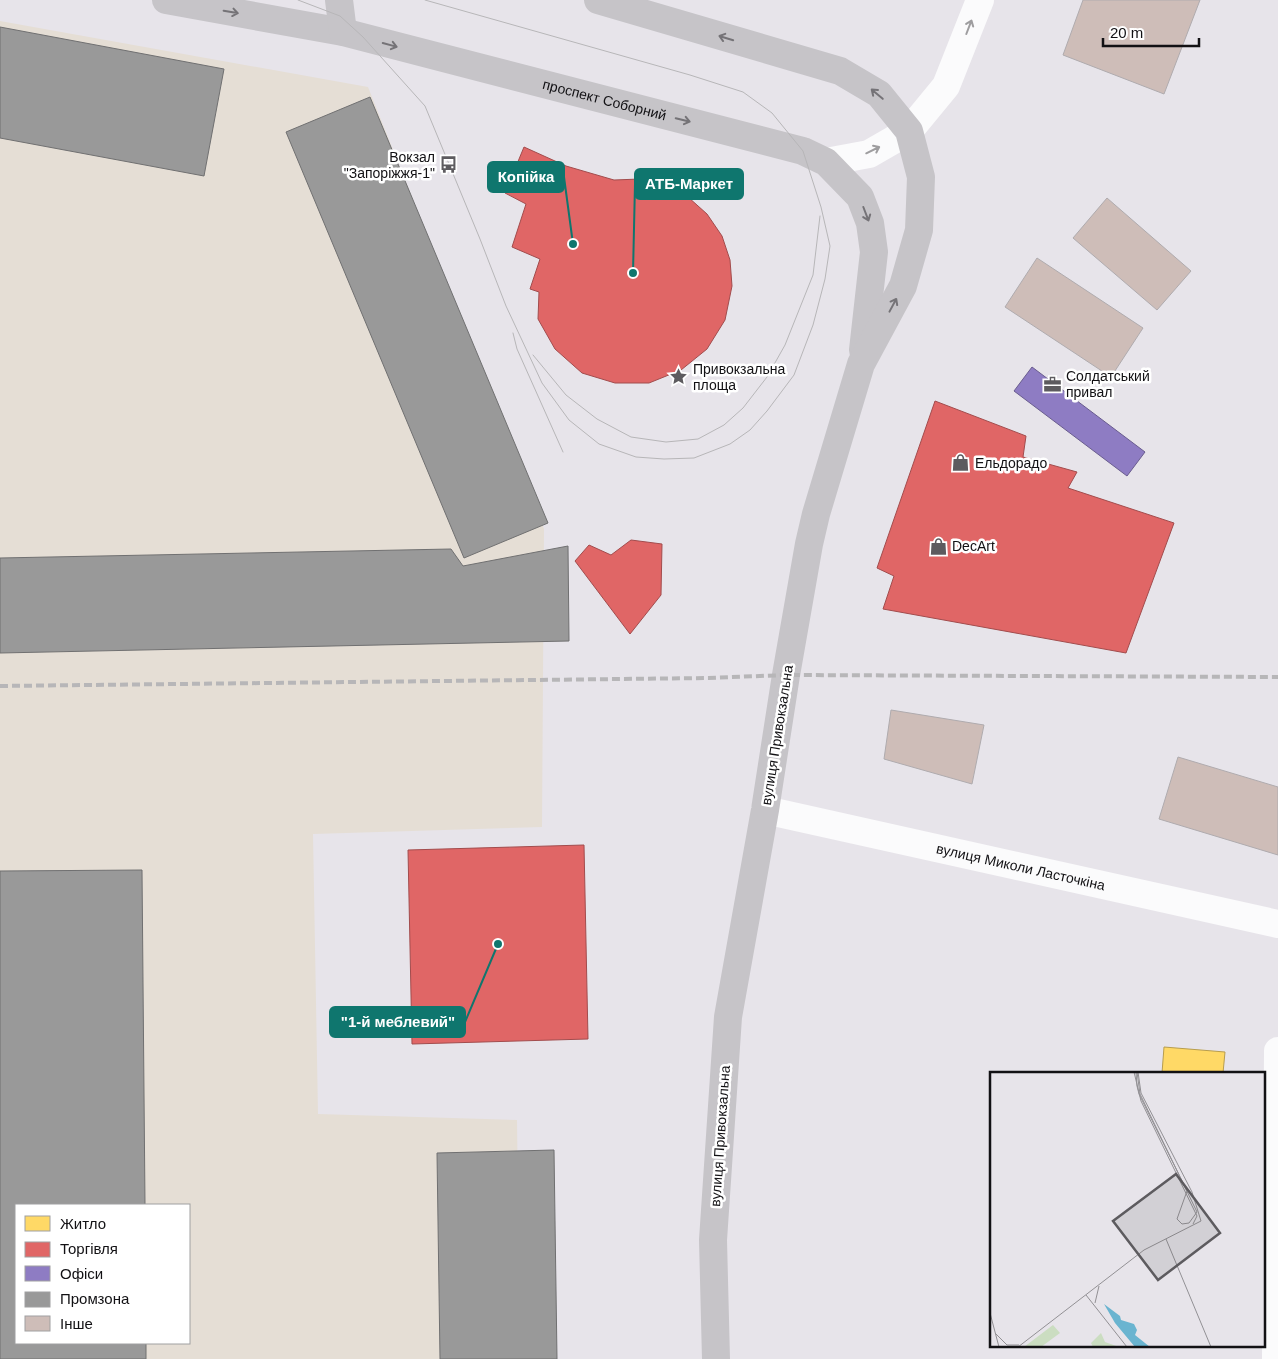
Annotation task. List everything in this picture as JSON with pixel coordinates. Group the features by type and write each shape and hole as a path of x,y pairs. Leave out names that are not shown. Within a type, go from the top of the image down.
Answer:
{"main road":[{"name":"проспект Соборний","path":"166,0 344,32 803,151 826,162 860,197 870,223 874,252 861,364"},
{"path":"339,0 344,32"},
{"path":"598,0 840,71 879,94 910,131"},
{"name":"вулиця Привокзальна","path":"716,1359 713,1240 728,1017 765,810 809,544 816,514 861,364 903,286 919,230 921,177 910,131"}],"street":[{"path":"826,162 869,154 910,131 946,86 980,0"},
{"name":"вулиця Миколи Ласточкіна","path":"765,810 1278,924"},
{"path":"1276,1359 1278,1051"}],"shaded area":[{"path":"0,21 368,87 544,529 542,827 313,834 318,1114 517,1120 520,1359 0,1359"}],"building: Житло":[{"path":"1164,1047 1225,1052 1223,1072 1162,1072"}],"building: Торгівля":[{"path":"524,147 566,166 614,180 640,179 665,185 688,197 707,214 722,236 730,260 732,286 725,320 707,349 681,370 649,383 615,383 582,373 555,349 538,319 539,292 530,289 540,259 512,247 526,204 505,193"},
{"path":"935,401 1026,436 1023,457 1077,472 1068,488 1174,523 1126,653 883,609 894,576 877,568"},
{"path":"631,540 662,544 661,595 630,634 575,561 589,545 611,555"},
{"path":"584,845 588,1039 412,1044 408,850"}],"building: Офіси":[{"path":"1032,367 1145,452 1127,476 1014,391"}],"building: Промзона":[{"path":"0,27 224,69 204,176 0,138"},
{"path":"370,97 548,523 464,558 286,132"},
{"path":"568,546 569,641 0,653 0,558 451,549 463,566"},
{"path":"142,870 145,1204 15,1204 15,1344 146,1344 146,1359 0,1359 0,871"},
{"path":"554,1150 557,1359 440,1359 437,1153"}],"building: Інше":[{"path":"1083,0 1200,0 1164,94 1063,55"},
{"path":"1107,198 1191,271 1157,310 1073,238"},
{"path":"1037,258 1143,328 1111,377 1005,307"},
{"path":"891,710 984,725 972,784 884,759"},
{"path":"1178,757 1278,787 1278,855 1159,819"}],"tram line":[{"path":"298,0 340,16 363,37 425,106 506,306 542,383 569,420 599,444 636,457 664,459 694,458 730,444 750,430 794,375 813,325 825,279 830,246 821,207 803,151 772,113 743,92 690,75 425,0"},
{"path":"533,355 566,395 597,419 631,437 666,442 698,439 724,425 743,408 767,377 785,345 813,275 820,216"},
{"path":"513,333 517,349 563,452"}],"railway":[{"path":"0,686 708,678 786,675 1278,677"}],"place":[{"name":"Вокзал \"Запоріжжя-1\"","path":"449,165"},
{"name":"Копійка","path":"573,244"},
{"name":"АТБ-Маркет","path":"633,273"},
{"name":"Привокзальна площа","path":"679,377"},
{"name":"Солдатський привал","path":"1052,384"},
{"name":"Ельдорадо","path":"961,463"},
{"name":"DecArt","path":"938,546"},
{"name":"\"1-й меблевий\"","path":"498,944"}]}
